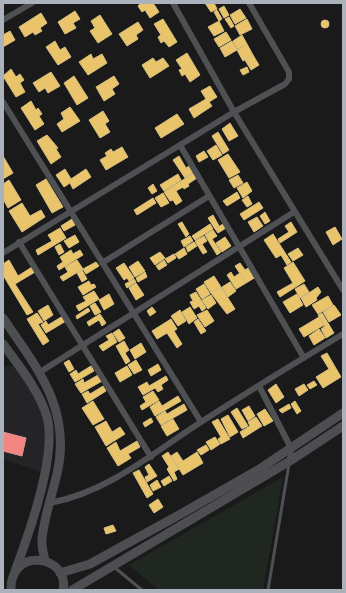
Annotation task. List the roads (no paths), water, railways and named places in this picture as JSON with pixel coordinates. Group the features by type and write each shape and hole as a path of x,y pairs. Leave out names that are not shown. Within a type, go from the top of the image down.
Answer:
{"main road":[{"path":"3,318 40,372 53,398 58,417 61,436 60,459 42,542 45,561"},
{"path":"3,344 34,390 46,417 49,434 47,464 28,537 11,586 8,590"},
{"path":"34,390 45,382"},
{"path":"60,573 90,564 179,515 258,470 343,413"},
{"path":"72,590 290,461 343,426"},
{"path":"15,571 22,564 30,560 45,561 56,568 60,573 63,590"}],"street":[{"path":"3,20 32,3"},
{"path":"173,3 234,112 343,290"},
{"path":"3,253 234,112 285,84 289,79 289,72 249,3"},
{"path":"3,102 201,422"},
{"path":"180,145 209,196 241,247 304,358"},
{"path":"102,263 209,196"},
{"path":"40,372 241,247 294,212"},
{"path":"20,242 151,456"},
{"path":"50,503 68,500 92,491 151,456 201,422 343,334"},
{"path":"259,386 291,448 290,461"}],"lane":[{"path":"268,590 290,461"},
{"path":"112,566 142,590"}]}
